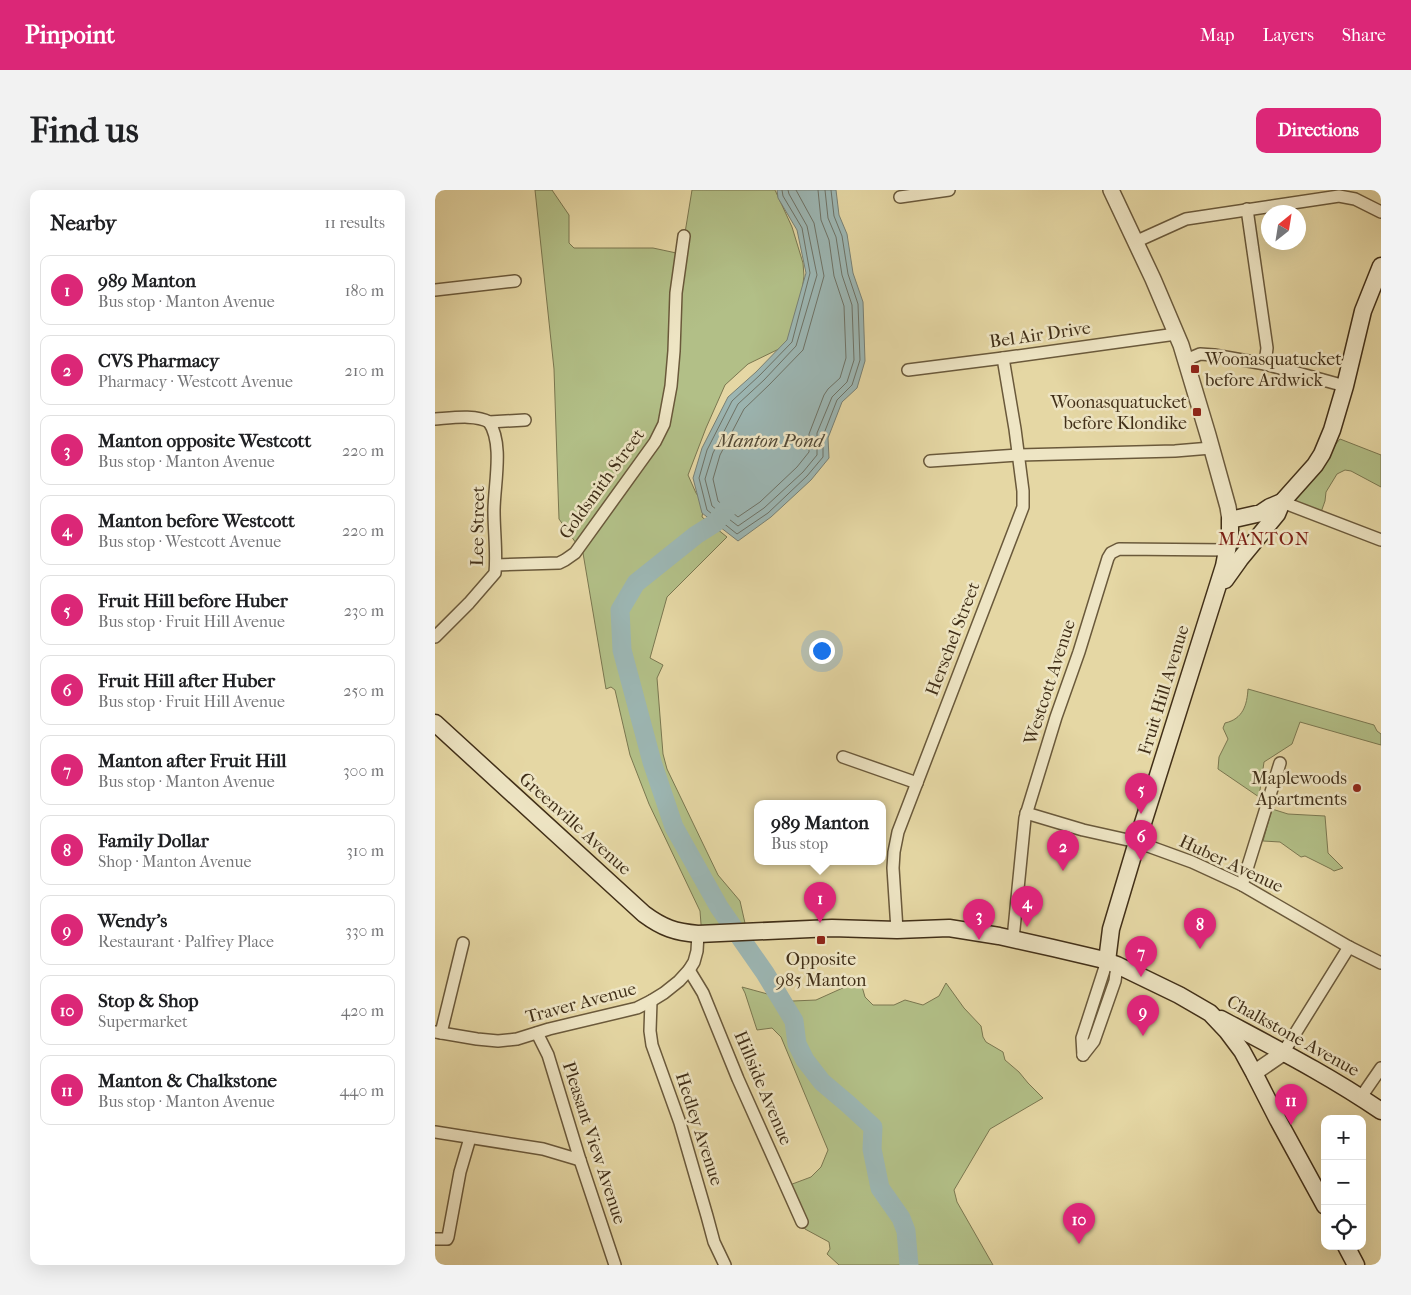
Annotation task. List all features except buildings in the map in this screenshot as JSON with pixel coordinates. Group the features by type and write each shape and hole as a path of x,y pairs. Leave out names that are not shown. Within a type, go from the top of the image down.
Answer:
{"main road":[{"name":"Fruit Hill Avenue","path":"1214,599 1240,559 1277,514 1282,502 1315,465 1322,454 1332,430 1345,386 1363,311 1381,266"},
{"name":"Fruit Hill Avenue","path":"1112,963 1119,933 1118,907 1214,599 1228,550 1230,520 1261,513 1282,502"},
{"name":"Greenville Avenue","path":"435,724 644,914 668,929 685,933 704,934 832,928 897,930 949,928 1013,939"},
{"name":"Chalkstone Avenue","path":"1013,939 1100,958 1112,963 1179,996 1283,1053 1361,1097 1381,1111"},
{"path":"1210,1013 1239,1046 1324,1205"},
{"path":"1348,1250 1356,1265"}],"street":[{"path":"900,197 949,190"},
{"path":"1111,190 1186,360 1230,520"},
{"path":"1135,242 1186,219 1339,196 1355,199 1381,212"},
{"path":"1247,210 1267,348 1265,364"},
{"name":"Goldsmith Street","path":"496,565 549,564 565,560 582,543 655,442 664,424 671,386 676,293 684,236"},
{"path":"435,290 515,280"},
{"name":"Bel Air Drive","path":"908,370 1176,334"},
{"path":"1186,360 1200,354 1214,355 1265,364 1345,386"},
{"name":"Herschel Street","path":"897,930 893,868 898,832 1023,507 1019,455 1003,358"},
{"path":"435,418 463,417 489,422 525,420"},
{"name":"Lee Street","path":"435,637 469,603 495,573 494,500 497,465 495,439 489,422"},
{"path":"930,461 1019,455 1175,452 1211,448"},
{"path":"1282,502 1381,540"},
{"name":"Westcott Avenue","path":"1013,939 1026,813 1108,558 1119,549 1228,550"},
{"path":"843,757 917,783"},
{"path":"1242,885 1280,763"},
{"name":"Huber Avenue","path":"1026,813 1083,830 1137,842 1192,862 1242,885 1349,947 1381,963"},
{"name":"Traver Avenue","path":"438,1033 499,1041 517,1039 549,1029 637,1008 664,993 689,970 694,962 704,934"},
{"path":"438,1033 463,943"},
{"path":"1254,1073 1283,1053 1349,947"},
{"path":"1112,963 1115,981 1094,1041 1083,1054 1082,1038 1112,963"},
{"name":"Hillside Avenue","path":"689,970 703,993 738,1079 802,1222"},
{"name":"Hedley Avenue","path":"651,1001 650,1031 652,1045 680,1123 714,1242 725,1265"},
{"name":"Pleasant View Avenue","path":"537,1033 548,1055 615,1265"},
{"path":"1361,1097 1381,1068"},
{"path":"435,1132 543,1150 580,1160"},
{"path":"441,1239 450,1229 459,1172 470,1138"}],"green space":[{"path":"535,190 552,190 569,215 569,243 574,248 653,248 681,254 692,190 775,190 792,227 803,263 804,276 797,327 783,347 748,364 725,385 706,428 688,475 696,493 704,504 702,517 727,537 667,597 650,658 663,665 657,678 663,754 667,769 718,875 740,901 747,932 702,937 700,911 649,804 630,755 615,690 611,687 606,689 583,553 559,519 554,369"},
{"path":"1340,439 1381,455 1381,487 1351,471 1345,470 1337,474 1326,492 1319,518 1290,499"},
{"path":"1248,689 1374,725 1381,734 1381,745 1300,722 1292,744 1264,762 1259,797 1218,769 1219,757 1228,739 1223,728 1225,723 1240,715 1247,700"},
{"path":"1272,809 1288,814 1325,816 1328,853 1343,868 1334,871 1305,856 1301,857 1280,842 1263,841"},
{"path":"856,982 861,983 865,997 873,1005 894,1005 905,1000 923,1005 939,996 946,983 964,1008 981,1026 986,1042 1003,1052 1005,1060 1043,1098 990,1129 954,1190 957,1202 993,1265 839,1265 827,1254 830,1249 829,1242 805,1229 787,1186 811,1177 821,1167 828,1150 781,1037 772,1028 757,1030 742,987 793,1001 816,1000"}],"water":[{"name":"Manton Pond","path":"777,190 836,190 839,215 847,234 853,273 863,302 865,361 857,388 842,402 828,438 829,458 811,480 771,517 738,541 702,513 693,478 702,448 728,397 787,340 806,273 797,230 778,198"}],"waterway":[{"path":"731,504 715,523 696,535 636,583 620,610 622,650 652,762 674,827 719,907 765,973 794,1021 797,1044 805,1060 822,1082 873,1127 872,1149 880,1188 901,1218 906,1231 909,1265"}],"place":[{"name":"Woonasquatucket before Ardwick","path":"1195,369"},
{"name":"Woonasquatucket before Klondike","path":"1197,412"},
{"name":"Maplewoods Apartments","path":"1357,788"},
{"name":"Fruit Hill before Huber","path":"1141,814"},
{"name":"Fruit Hill after Huber","path":"1141,861"},
{"name":"CVS Pharmacy","path":"1063,871"},
{"name":"989 Manton","path":"820,923"},
{"name":"Manton before Westcott","path":"1027,927"},
{"name":"Opposite 985 Manton","path":"821,940"},
{"name":"Manton opposite Westcott","path":"979,940"},
{"name":"Family Dollar","path":"1200,949"},
{"name":"Manton after Fruit Hill","path":"1141,977"},
{"name":"Wendy's","path":"1143,1036"},
{"name":"Manton & Chalkstone","path":"1291,1125"},
{"name":"Stop & Shop","path":"1079,1244"}],"district":[{"name":"MANTON","path":"1264,539"}]}
